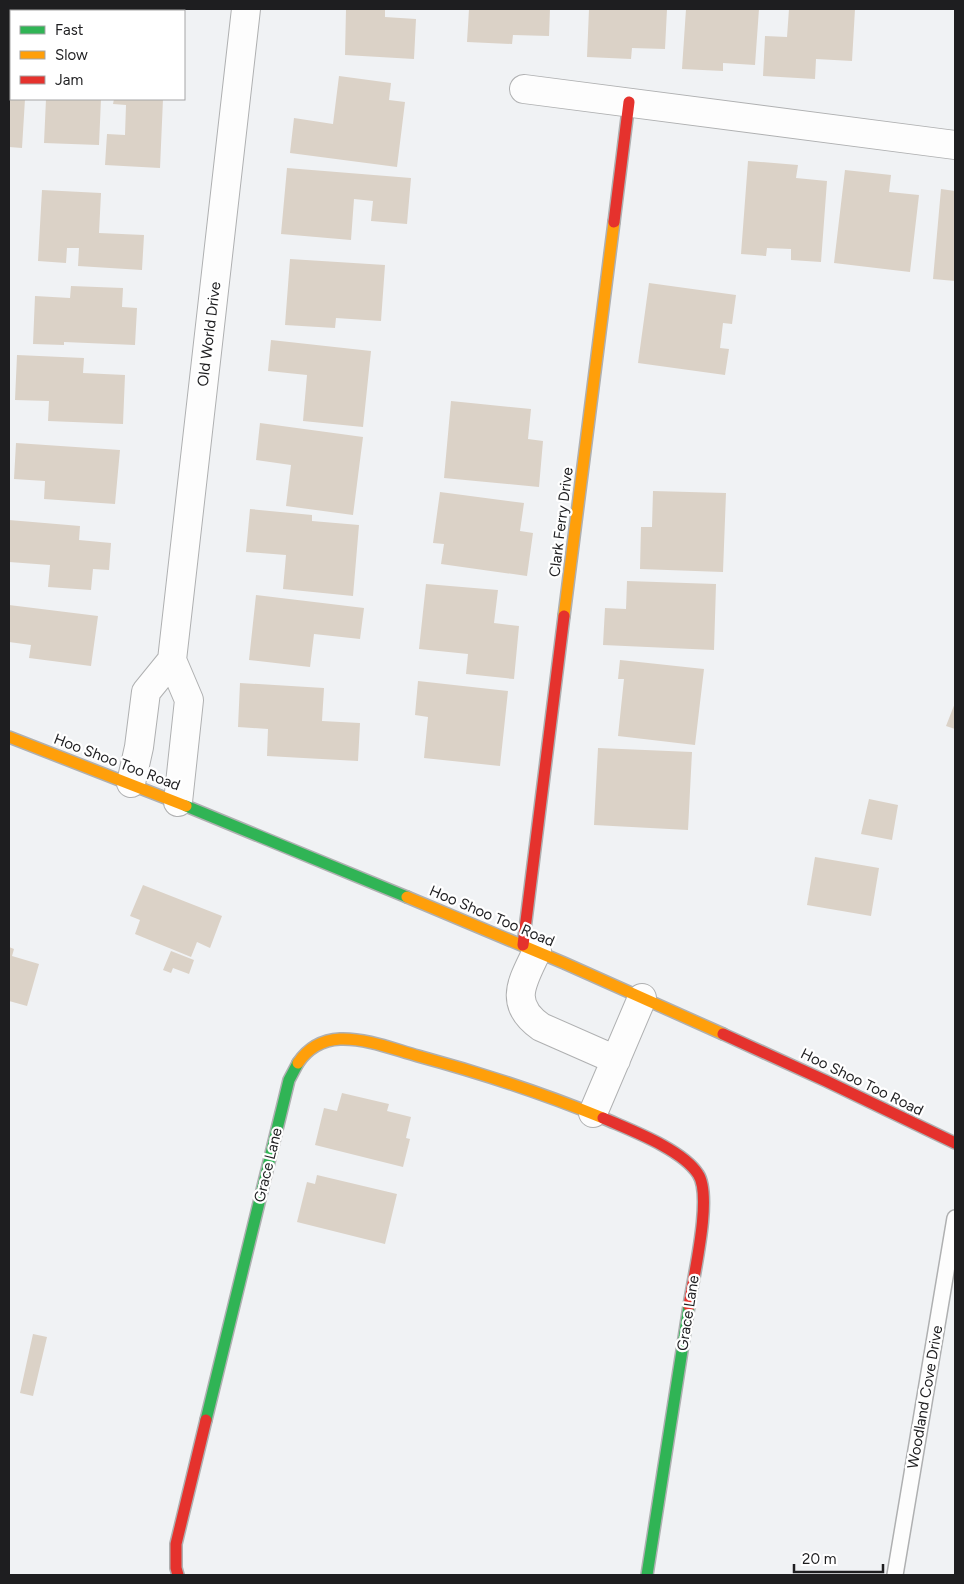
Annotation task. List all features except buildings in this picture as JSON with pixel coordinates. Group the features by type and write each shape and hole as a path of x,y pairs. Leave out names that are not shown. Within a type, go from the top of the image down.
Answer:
{"street":[{"name":"Old World Drive","path":"178,802 188,700 172,660 246,9"},
{"path":"524,89 955,145"},
{"name":"Clark Ferry Drive","path":"530,948 629,102"},
{"path":"131,783 139,747 146,692 172,660"},
{"name":"Hoo Shoo Too Road","path":"9,737 178,802 530,948 785,1061 955,1143"},
{"path":"530,948 520,989 520,1000 524,1010 541,1027 616,1060"},
{"path":"593,1113 642,998"},
{"name":"Grace Lane","path":"178,1575 175,1554 178,1534 289,1080 302,1056 314,1046 327,1041 343,1039 363,1041 447,1063 513,1083 593,1113 681,1156 694,1168 703,1182 705,1196 648,1575"}],"lane":[{"name":"Woodland Cove Drive","path":"895,1575 955,1218"}],"traffic: fast":[{"path":"186,806 407,897"},
{"path":"206,1420 289,1080 298,1063"},
{"path":"647,1575 689,1306"}],"traffic: slow":[{"path":"564,616 614,222"},
{"path":"9,737 186,806"},
{"path":"407,897 564,963 723,1034"},
{"path":"298,1063 306,1053 321,1043 340,1039 360,1040 488,1076 603,1118"}],"traffic: jam":[{"path":"614,222 629,102"},
{"path":"523,945 564,616"},
{"path":"723,1034 955,1143"},
{"path":"603,1118 668,1148 680,1156 698,1174 702,1185 703,1218 689,1306"},
{"path":"178,1575 176,1568 176,1544 206,1420"}]}
